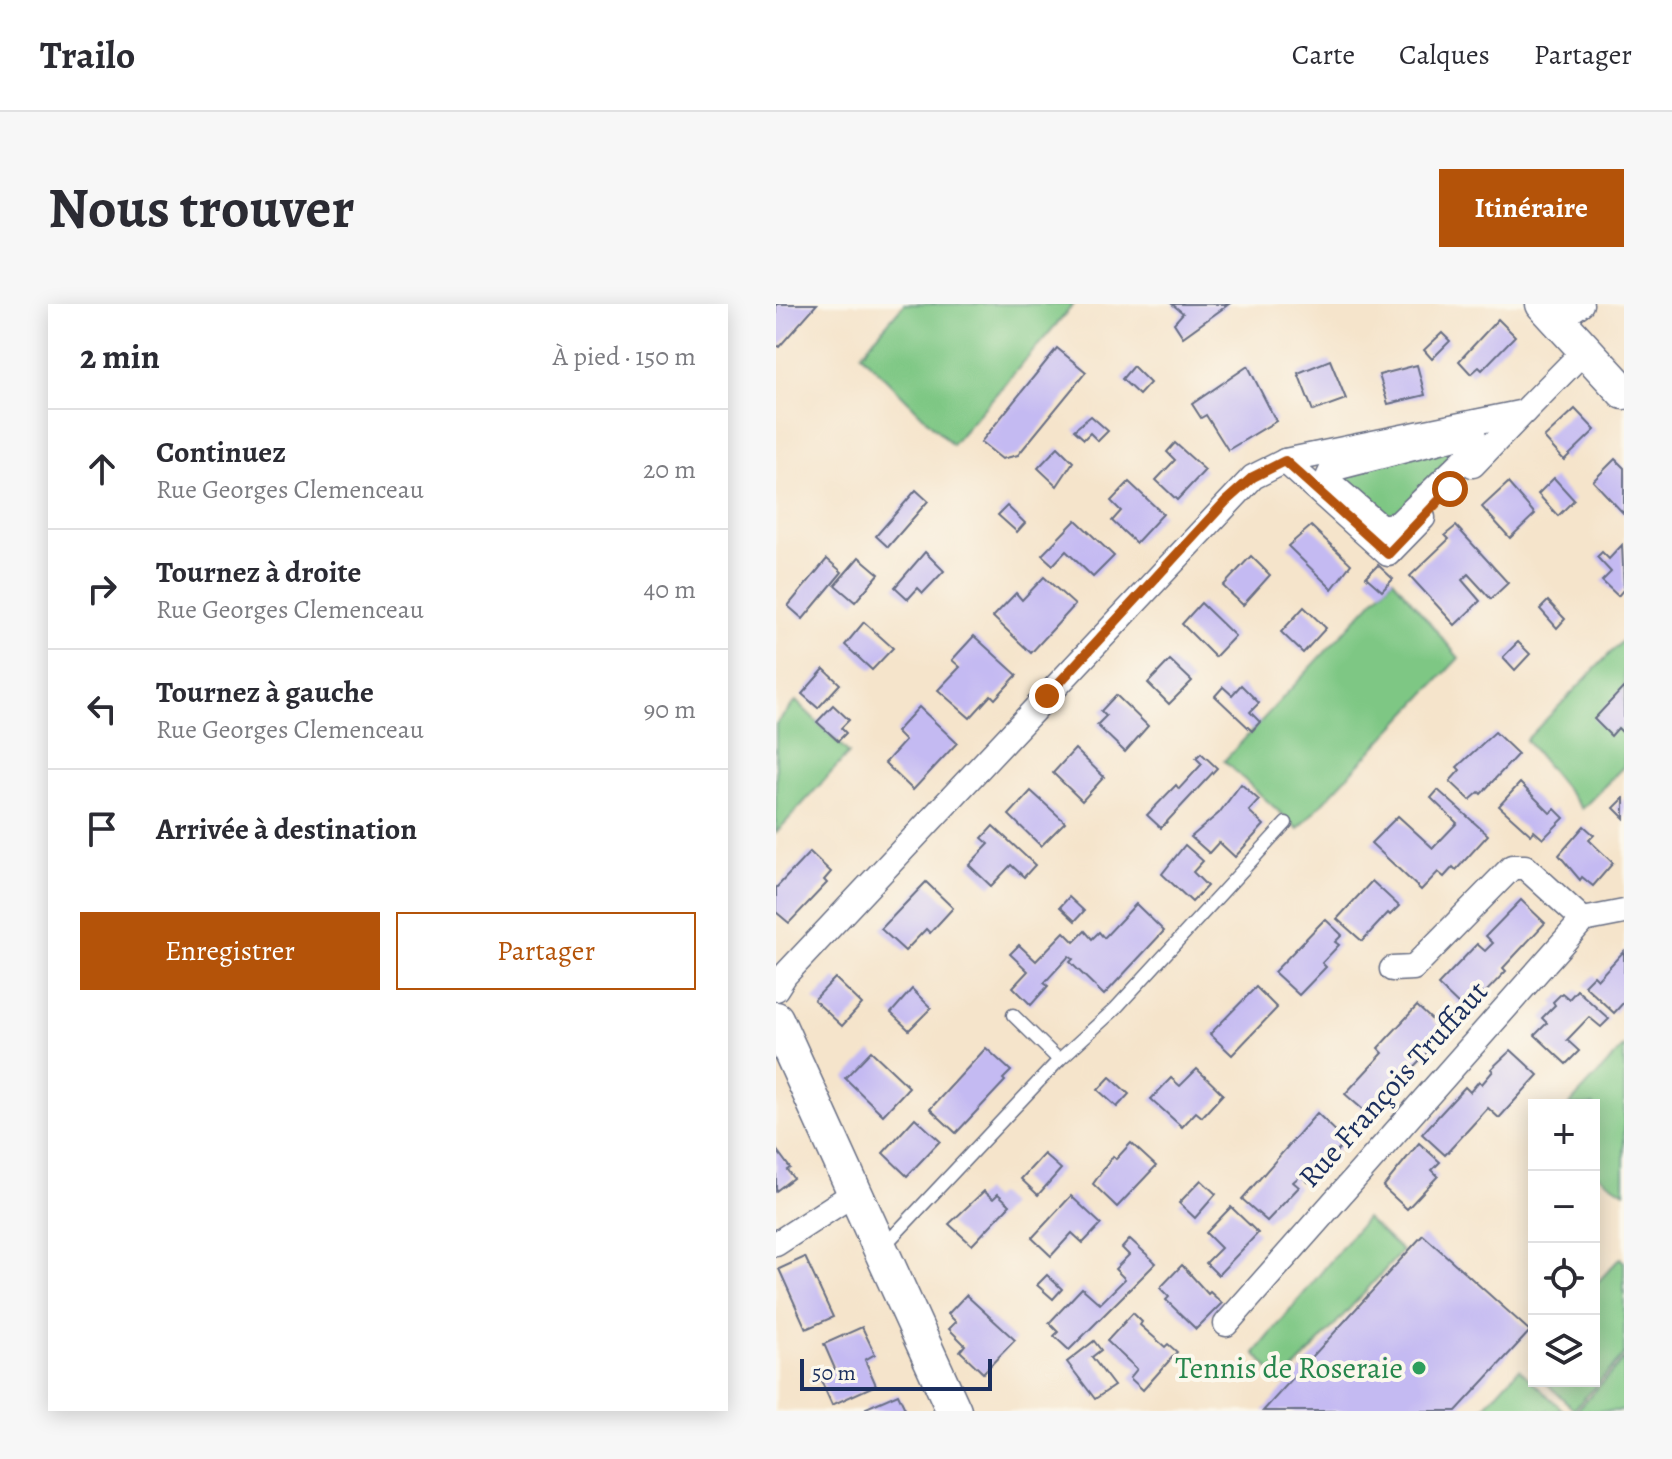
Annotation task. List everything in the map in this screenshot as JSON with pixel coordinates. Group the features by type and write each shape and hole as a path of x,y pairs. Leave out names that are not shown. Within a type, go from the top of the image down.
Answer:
{"street":[{"path":"1560,310 1584,351 1624,392"},
{"path":"1285,461 1388,554 1584,351"},
{"path":"776,989 785,975 1226,501 1253,477 1285,461 1524,412"},
{"path":"1468,434 1475,439 1477,447 1398,524 1381,527 1327,480 1332,469 1468,434"},
{"path":"1392,969 1413,968 1512,867 1525,867 1583,920 1624,912"},
{"name":"Rue François Truffaut","path":"1226,1324 1583,920"},
{"path":"776,1019 879,1252 954,1411"},
{"path":"776,1244 853,1194"}],"lane":[{"path":"879,1252 1059,1060 1115,1009 1286,823"},
{"path":"1013,1015 1059,1060"}],"green space":[{"path":"904,304 1074,304 952,445 861,354"},
{"path":"1469,444 1401,518 1377,519 1334,472"},
{"path":"1393,579 1459,658 1298,829 1224,761"},
{"path":"1624,639 1624,766 1582,809 1526,740"},
{"path":"796,701 849,753 776,833 776,724"},
{"path":"1624,1046 1624,1192 1600,1176 1600,1099 1575,1099"},
{"path":"1366,1218 1402,1251 1281,1384 1255,1353"},
{"path":"1620,1258 1624,1262 1624,1355 1600,1381 1600,1315 1600,1280"},
{"path":"1624,1359 1624,1411 1576,1411 1600,1387"},
{"path":"1519,1369 1528,1377 1528,1387 1538,1387 1564,1411 1481,1411"},
{"path":"1550,1387 1594,1387 1574,1409"}],"building":[{"path":"776,304 817,304 779,347 776,345"},
{"path":"1172,304 1229,304 1183,337 1174,323 1183,313"},
{"path":"1498,319 1515,336 1482,370 1479,367 1471,374 1459,361"},
{"path":"1442,333 1450,341 1432,359 1424,350"},
{"path":"1057,348 1086,372 1018,455 1002,459 981,442"},
{"path":"1330,360 1346,399 1313,411 1298,373"},
{"path":"1417,365 1425,395 1388,404 1379,375"},
{"path":"1133,366 1150,383 1139,395 1122,379"},
{"path":"1248,366 1276,421 1228,450 1206,415 1201,418 1192,404"},
{"path":"1575,409 1595,430 1564,460 1544,438"},
{"path":"1091,416 1108,431 1098,441 1090,433 1084,439 1074,430"},
{"path":"1175,443 1205,470 1177,500 1156,480 1175,460 1167,452"},
{"path":"1058,447 1073,462 1057,486 1038,468"},
{"path":"1615,459 1624,468 1624,514 1593,481"},
{"path":"1554,478 1574,500 1558,516 1538,494"},
{"path":"1129,482 1163,514 1136,543 1112,521 1121,511 1111,501"},
{"path":"1508,483 1535,514 1510,538 1482,507"},
{"path":"916,490 928,501 888,547 876,536"},
{"path":"1007,506 1025,523 1017,532 998,515"},
{"path":"1076,520 1114,556 1093,577 1066,551 1053,565 1042,555"},
{"path":"1311,526 1351,564 1332,589 1288,546"},
{"path":"1456,526 1508,583 1491,599 1468,574 1462,580 1480,601 1455,625 1410,576 1449,539 1445,535"},
{"path":"1622,545 1624,589 1618,596 1602,581 1611,572 1597,557 1602,552 1609,559"},
{"path":"925,552 944,571 923,593 918,588 908,599 895,587"},
{"path":"1251,556 1270,575 1243,605 1223,586"},
{"path":"859,557 879,574 855,602 835,585"},
{"path":"827,559 842,572 803,619 788,606"},
{"path":"1378,565 1393,579 1382,591 1366,577"},
{"path":"1044,577 1075,605 1031,653 993,617 1016,593 1022,600"},
{"path":"1548,601 1565,619 1557,628 1540,609"},
{"path":"1201,603 1235,636 1215,657 1182,624"},
{"path":"1304,607 1326,628 1303,653 1281,632"},
{"path":"864,622 893,648 872,670 845,645"},
{"path":"974,636 1017,675 995,699 991,695 970,718 938,690 960,667 952,660"},
{"path":"1518,642 1530,654 1515,670 1503,657"},
{"path":"1170,660 1192,681 1169,704 1148,683"},
{"path":"824,669 840,684 818,708 802,694"},
{"path":"1241,685 1259,703 1250,712 1260,722 1252,731 1215,696 1223,687 1232,695"},
{"path":"1624,687 1624,734 1618,728 1611,736 1594,719"},
{"path":"1116,695 1148,726 1125,752 1097,725 1106,716 1101,711"},
{"path":"833,705 849,720 841,728 846,733 838,741 817,722"},
{"path":"919,707 957,743 913,790 885,763 905,741 896,732"},
{"path":"1495,732 1518,754 1481,794 1479,792 1470,800 1450,781 1460,770 1457,767"},
{"path":"1075,749 1104,777 1082,801 1053,773"},
{"path":"1201,753 1217,768 1161,828 1147,815 1176,785 1179,789 1202,764 1196,758"},
{"path":"1520,783 1550,813 1555,809 1564,818 1543,839 1534,831 1531,835 1499,806"},
{"path":"1241,784 1259,800 1249,811 1264,825 1235,857 1219,842 1209,853 1191,837 1219,813"},
{"path":"1438,790 1488,835 1456,870 1453,867 1444,877 1438,872 1421,890 1371,843 1398,816 1433,848 1457,823 1431,798"},
{"path":"1031,791 1065,822 1041,846 1009,815"},
{"path":"1624,798 1624,818 1614,808"},
{"path":"993,826 1035,865 1024,877 1011,865 991,886 969,865 989,844 982,838"},
{"path":"1584,826 1594,835 1589,840 1613,863 1593,886 1582,877 1580,880 1559,855"},
{"path":"1185,845 1203,861 1193,872 1207,886 1192,902 1162,874"},
{"path":"810,852 831,872 824,880 827,883 789,923 776,912 776,888"},
{"path":"1372,881 1399,906 1390,915 1388,913 1362,941 1337,919"},
{"path":"926,882 953,908 930,933 926,929 905,951 881,929"},
{"path":"1069,897 1084,911 1075,921 1060,907"},
{"path":"1521,900 1545,923 1503,968 1506,971 1484,994 1478,989 1461,1007 1438,985 1477,944 1485,951 1493,943 1486,936"},
{"path":"1136,904 1164,931 1104,995 1070,962 1073,959 1069,956 1044,983 1048,986 1031,1005 1013,987 1028,971 1010,954 1019,945 1036,961 1064,932 1074,942 1085,931 1092,939 1099,932 1104,938"},
{"path":"1325,919 1342,935 1335,942 1339,945 1322,963 1326,967 1299,995 1274,972"},
{"path":"1624,951 1624,1002 1614,1013 1584,985 1594,975 1598,979"},
{"path":"835,978 862,1004 842,1026 814,1000"},
{"path":"1256,987 1277,1008 1232,1055 1210,1034"},
{"path":"912,989 931,1008 909,1030 891,1013"},
{"path":"1577,990 1609,1019 1601,1027 1589,1017 1567,1040 1579,1051 1566,1064 1535,1035 1547,1023 1542,1018 1555,1005 1553,1002 1562,993 1569,999"},
{"path":"1417,1006 1446,1033 1368,1114 1345,1094 1383,1053 1378,1048"},
{"path":"986,1048 1011,1071 956,1133 930,1109"},
{"path":"1511,1050 1538,1075 1499,1118 1488,1108 1445,1155 1422,1134 1465,1087 1470,1092 1479,1081 1482,1084 1493,1071 1491,1069"},
{"path":"871,1051 909,1087 883,1115 845,1078"},
{"path":"1197,1069 1223,1094 1202,1117 1196,1112 1182,1127 1151,1099 1171,1078 1180,1086"},
{"path":"1110,1077 1129,1094 1117,1107 1098,1090"},
{"path":"1317,1113 1346,1141 1308,1182 1301,1175 1293,1182 1299,1187 1267,1221 1242,1199"},
{"path":"915,1118 940,1141 907,1176 883,1153"},
{"path":"1131,1143 1156,1166 1117,1207 1093,1184 1113,1156 1116,1159"},
{"path":"1419,1143 1440,1162 1432,1170 1438,1176 1407,1209 1383,1187"},
{"path":"776,1149 790,1168 787,1170 793,1178 776,1191"},
{"path":"1044,1154 1061,1169 1038,1195 1021,1179"},
{"path":"1201,1180 1216,1194 1195,1218 1179,1203"},
{"path":"984,1191 993,1199 998,1194 1010,1205 972,1245 949,1224"},
{"path":"1071,1196 1101,1224 1083,1243 1072,1233 1051,1256 1032,1238"},
{"path":"1231,1207 1258,1233 1218,1275 1206,1263 1221,1248 1206,1233"},
{"path":"1423,1235 1528,1329 1528,1333 1456,1411 1263,1411"},
{"path":"1130,1239 1156,1263 1069,1350 1054,1336 1058,1332 1049,1323 1082,1288 1100,1304 1125,1279 1115,1269 1129,1255 1122,1248"},
{"path":"805,1257 833,1317 806,1329 779,1269"},
{"path":"1182,1265 1208,1294 1210,1292 1222,1303 1196,1329 1166,1300 1169,1297 1160,1288"},
{"path":"1047,1275 1062,1289 1053,1299 1037,1285"},
{"path":"966,1295 1015,1340 983,1373 960,1351 965,1345 949,1329 956,1322 948,1314"},
{"path":"1133,1313 1142,1322 1140,1325 1165,1347 1168,1344 1177,1352 1143,1390 1130,1378 1137,1369 1107,1341"},
{"path":"862,1327 875,1354 865,1360 876,1385 832,1405 819,1376 835,1369 824,1344"},
{"path":"1094,1341 1101,1350 1092,1357 1114,1386 1095,1399 1067,1362"},
{"path":"898,1394 906,1411 867,1411 866,1408"}],"place":[{"name":"Tennis de Roseraie","path":"1419,1368"}],"route":[{"path":"1047,696 1226,501 1253,477 1285,461 1388,554 1450,489"}]}
